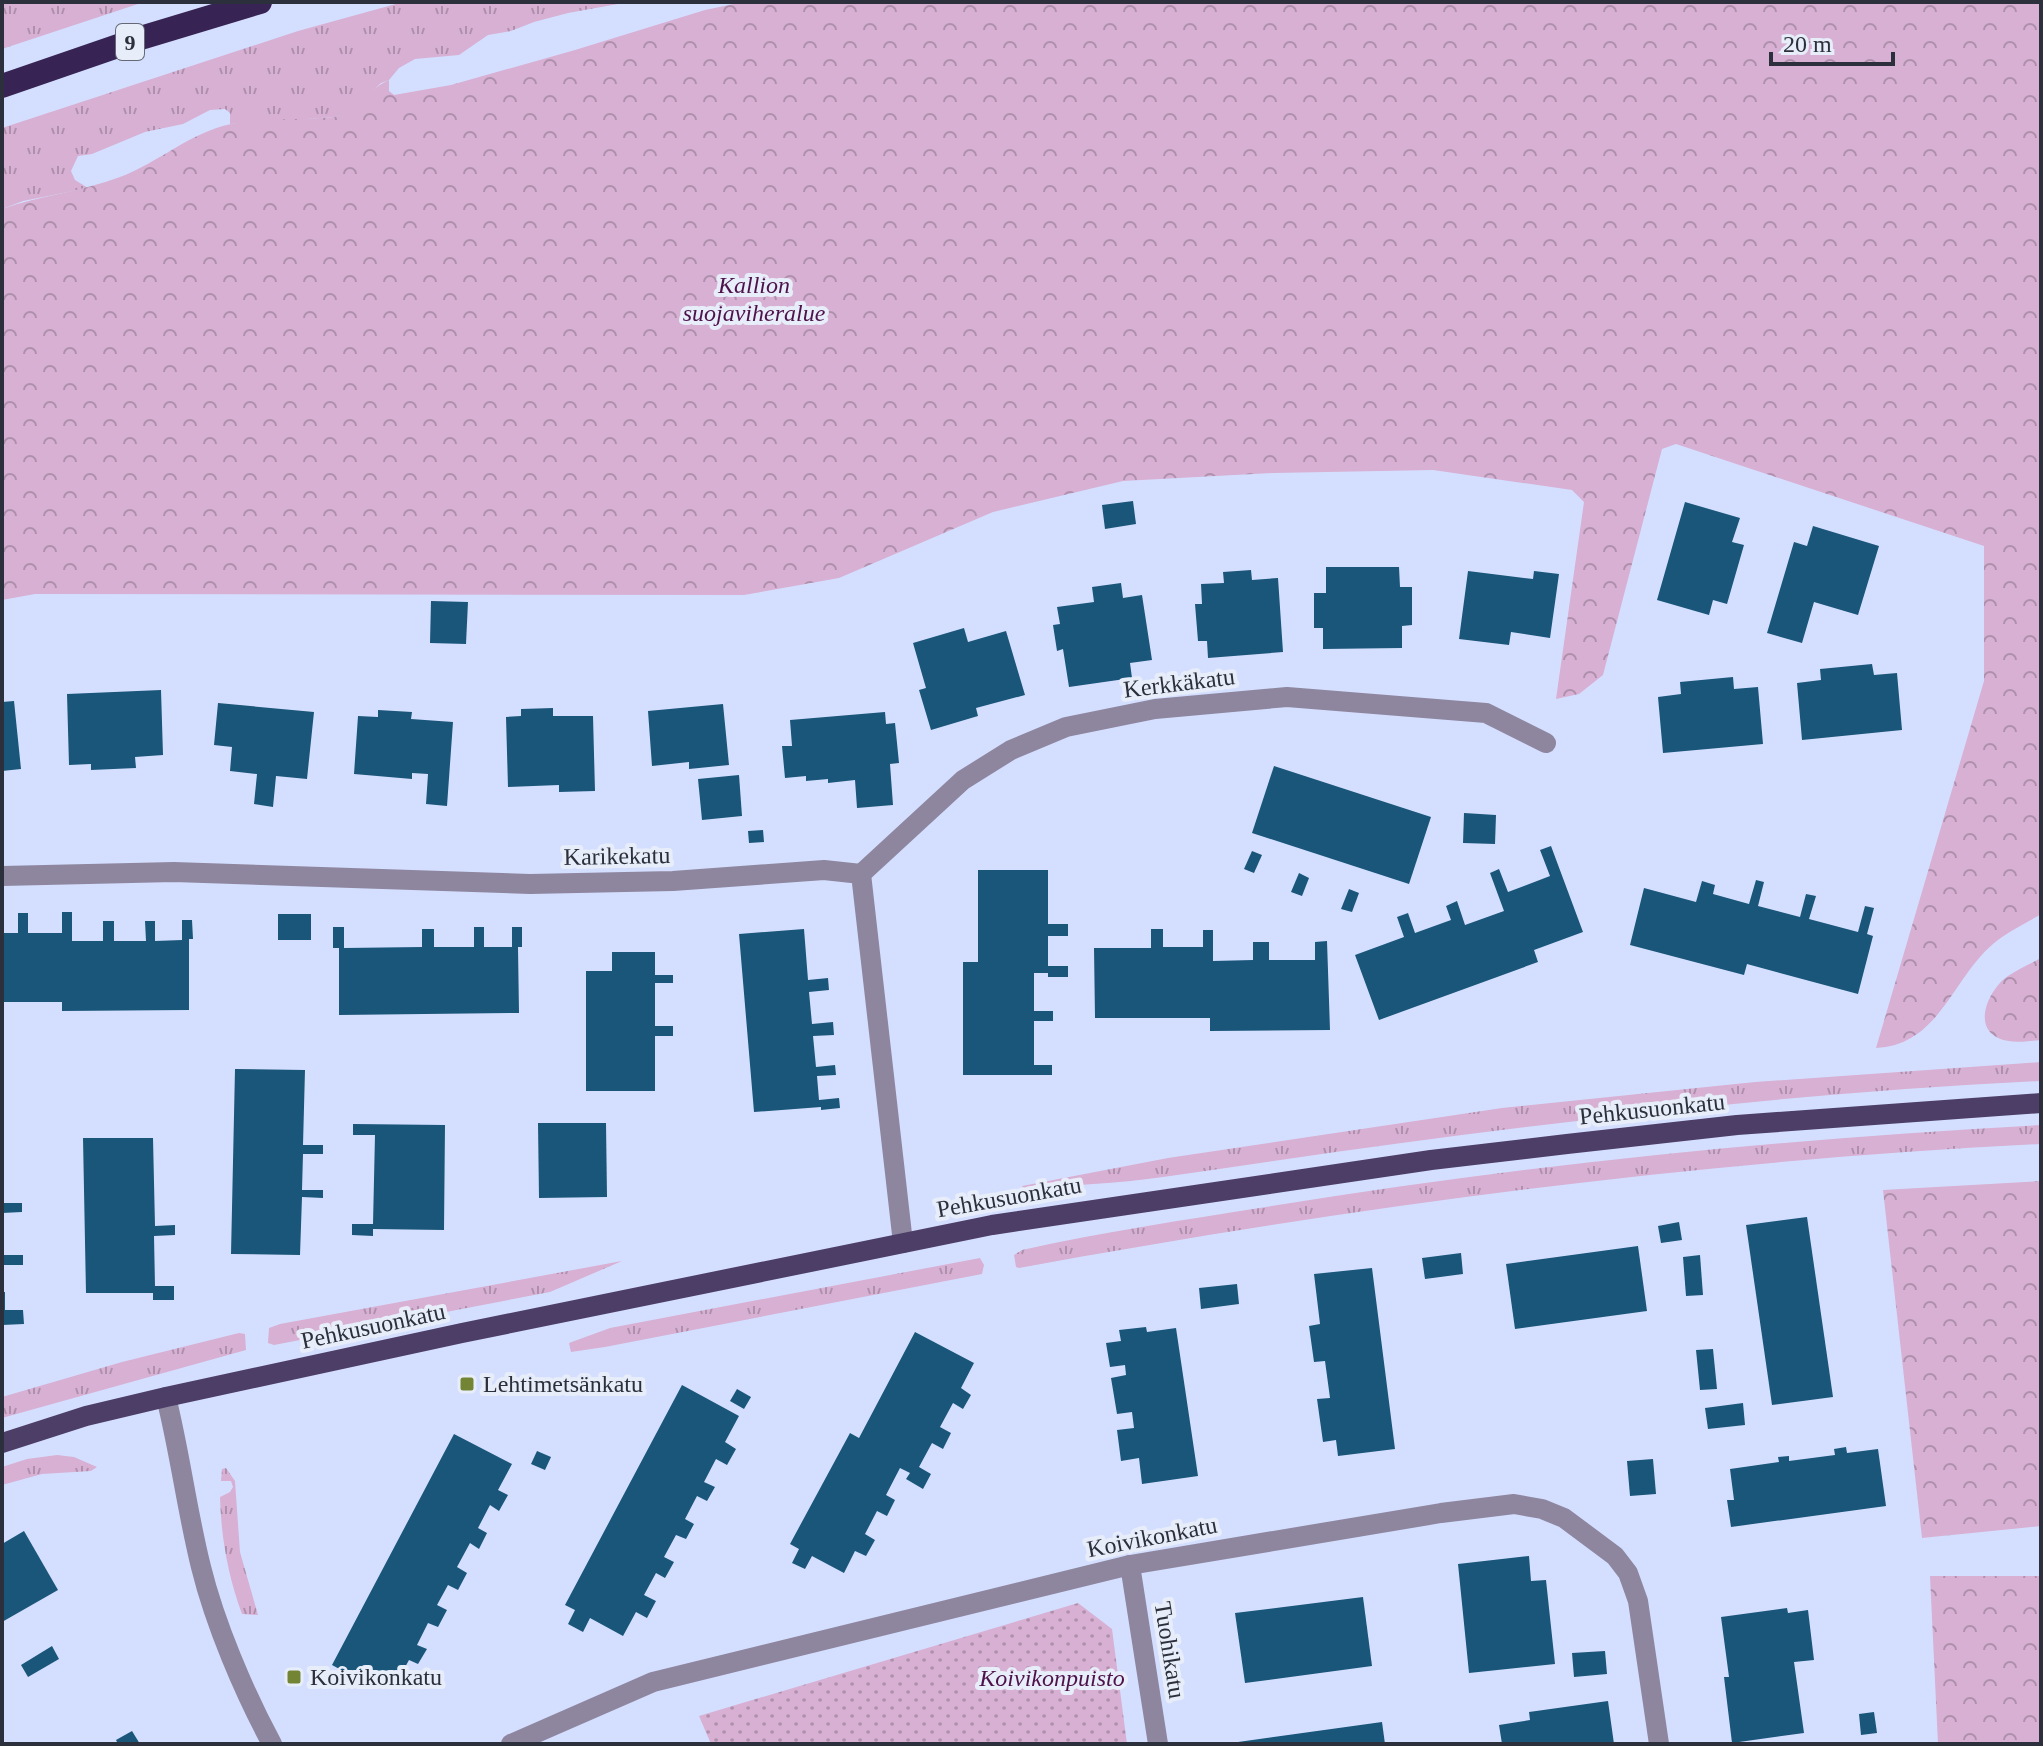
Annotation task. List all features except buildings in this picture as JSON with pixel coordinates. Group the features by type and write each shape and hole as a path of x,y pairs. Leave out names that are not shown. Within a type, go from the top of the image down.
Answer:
{"highway":[{"name":"9","path":"2,86 144,37 260,2"}],"main road":[{"name":"Pehkusuonkatu","path":"2,1443 86,1416 166,1397 462,1333 1037,1217 1446,1158 1737,1125 2041,1103"}],"street":[{"name":"Kerkkäkatu","path":"861,874 963,780 1011,750 1066,727 1155,709 1287,697 1486,713 1546,743"},
{"name":"Karikekatu","path":"2,876 174,872 530,884 673,881 824,870 861,874"},
{"path":"861,874 903,1243"},
{"path":"166,1397 182,1462 201,1567 214,1610 272,1744"},
{"name":"Koivikonkatu","path":"511,1744 653,1682 1130,1565 1514,1504 1542,1509 1564,1518 1615,1556 1628,1573 1638,1601 1659,1744"},
{"name":"Tuohikatu","path":"1130,1565 1158,1744"}],"green space":[{"path":"2,2 144,2 2,49"},
{"path":"403,2 629,2 568,13 488,35 459,55 415,59 399,68 351,111 335,117 230,124 230,113 225,109 210,110 183,124 145,132 92,154 78,156 71,171 75,180 88,188 23,201 2,209 2,128 298,31"},
{"name":"Kallion suojaviheralue","path":"743,2 2041,2 2041,914 1993,944 1930,1023 1897,1044 1876,1048 1984,681 1984,546 1676,444 1662,449 1603,675 1579,694 1556,699 1584,502 1572,490 1433,470 1274,473 1123,481 993,512 839,578 744,595 35,594 2,600 2,209 120,177 216,128 257,121 335,117 389,80 389,91 394,95 451,85 705,10"},
{"path":"2041,958 2041,1040 2013,1042 1998,1038 1986,1024 1986,1006 1990,997 2008,976"},
{"path":"2041,1062 2041,1081 1710,1106 1491,1131 1146,1179 1024,1191 1022,1186 1168,1158 1502,1108 1755,1082"},
{"path":"2041,1125 2041,1144 1784,1162 1528,1189 1273,1225 1019,1268 1016,1267 1014,1255 1022,1250 1143,1227 1459,1178 1749,1146"},
{"path":"2041,1181 2041,1526 1922,1538 1883,1190"},
{"path":"980,1258 984,1265 982,1274 605,1347 571,1352 569,1343 610,1328"},
{"path":"622,1261 550,1292 274,1345 268,1343 269,1328 280,1324"},
{"path":"245,1334 246,1350 2,1418 2,1397 122,1362"},
{"path":"57,1455 74,1457 97,1467 91,1471 42,1474 2,1485 2,1467 27,1459"},
{"path":"226,1468 235,1481 240,1552 258,1615 242,1614 229,1571 220,1497 233,1487 231,1481 221,1481 222,1469"},
{"path":"1930,1576 2041,1576 2041,1744 1938,1744"},
{"name":"Koivikonpuisto","path":"1078,1603 1112,1629 1127,1744 711,1744 699,1716"}],"place":[{"name":"Lehtimetsänkatu","path":"467,1384"},
{"name":"Koivikonkatu","path":"294,1677"}]}
